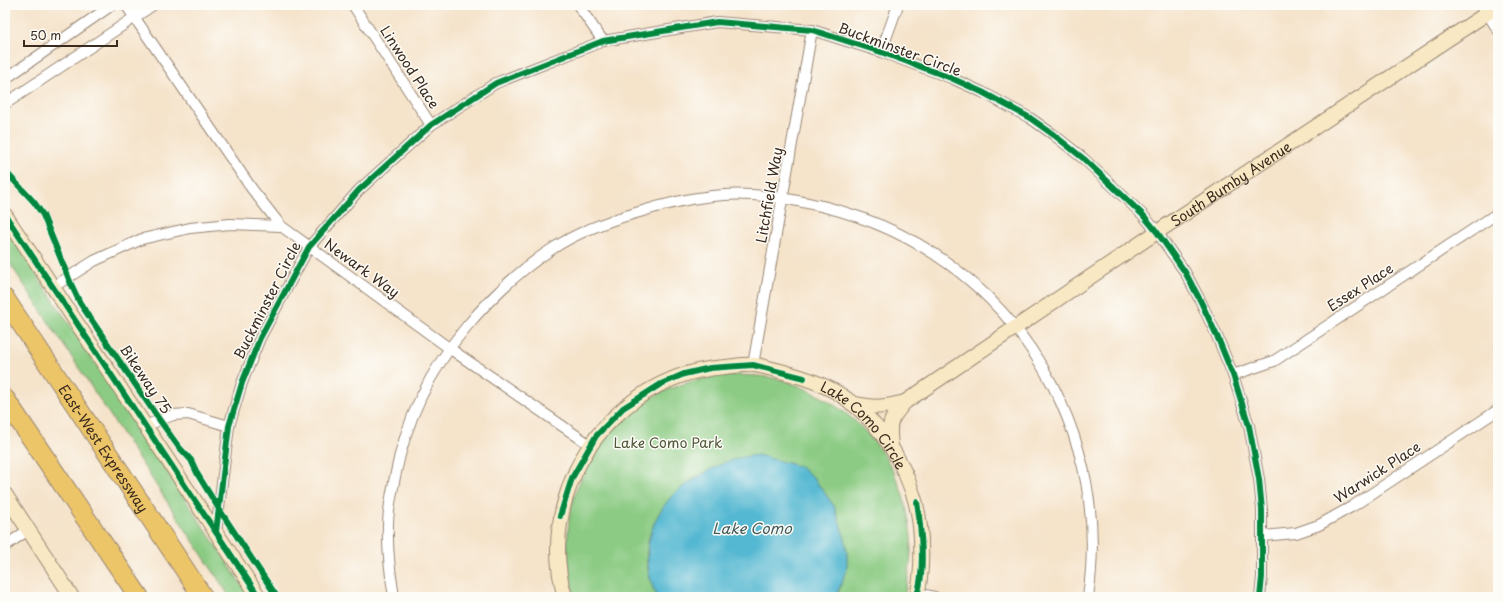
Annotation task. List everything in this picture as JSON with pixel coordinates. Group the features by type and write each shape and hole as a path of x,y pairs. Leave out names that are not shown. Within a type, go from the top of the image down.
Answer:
{"highway":[{"name":"East-West Expressway","path":"5,299 203,597"},
{"path":"5,399 139,597"}],"street":[{"path":"5,79 112,5"},
{"name":"Newark Way","path":"126,5 252,189 281,226 449,348 590,446"},
{"path":"5,104 153,5"},
{"name":"Linwood Place","path":"353,5 431,125"},
{"path":"578,5 603,41"},
{"path":"881,52 898,5"},
{"path":"1489,8 1498,30"},
{"name":"South Bumby Avenue","path":"891,446 889,429 891,421 905,402 1489,8"},
{"name":"Buckminster Circle","path":"216,532 229,426 242,383 260,338 309,247 359,190 431,125 496,83 603,41 718,22 812,30 881,52 951,78 982,92 1030,118 1084,159 1143,214 1185,272 1217,336 1233,375 1251,434 1259,479 1262,536 1262,577 1260,597"},
{"name":"Litchfield Way","path":"753,365 812,30"},
{"path":"394,597 389,567 388,523 392,489 400,451 413,413 430,378 449,348 484,306 514,276 553,248 574,236 616,219 662,204 714,195 748,195 783,198 830,207 888,228 940,258 968,279 1001,310 1042,365 1062,404 1080,453 1087,484 1092,526 1093,549 1088,597"},
{"name":"Essex Place","path":"1233,375 1274,361 1498,213"},
{"path":"5,215 259,597"},
{"path":"53,287 94,261 142,239 190,228 230,224 281,226"},
{"name":"Lake Como Circle","path":"564,595 558,552 560,516 572,478 596,436 623,408 661,384 684,374 710,368 753,365 804,378 830,389 851,402 891,446 906,475 917,502 921,532 920,572 917,595"},
{"name":"South Bumby Avenue","path":"851,402 872,408 886,407 905,402"},
{"name":"Warwick Place","path":"1262,536 1296,533 1319,525 1353,506 1498,410"},
{"path":"145,426 174,416 188,414 229,426"},
{"path":"5,494 72,597"},
{"path":"5,546 28,530"},
{"path":"917,595 935,597"}],"green space":[{"path":"5,227 250,597 230,597 5,256"},
{"name":"Lake Como Park","path":"723,375 763,376 786,381 810,391 831,403 851,417 868,434 883,453 895,474 904,497 911,540 908,578 904,597 836,597 839,591 847,554 845,539 834,506 813,477 674,494 664,506 657,518 651,531 648,543 648,569 657,597 575,597 571,580 567,539 571,509 577,487 599,447 630,413 648,400 667,390 681,385"}],"water":[{"name":"Lake Como","path":"758,455 798,466 813,477 834,506 845,539 847,554 847,568 836,597 657,597 649,570 647,557 648,543 657,518 664,506 679,490 713,468 726,462"}],"cycle path":[{"path":"216,532 229,426 242,383 260,338 309,247 359,190 431,125 496,83 603,41 717,22 812,30 881,52 951,78 982,92 1030,118 1054,135 1084,159 1143,215 1185,272 1200,300 1233,375 1249,426 1259,479 1262,510 1262,577 1260,597"},
{"name":"Bikeway 75","path":"5,171 34,202 43,215 80,303 156,415 178,446 191,460 198,475 219,509 277,597"},
{"path":"5,215 259,597"},
{"path":"560,516 572,478 596,436 623,408 661,384 684,374 710,368 753,365 804,378"},
{"path":"916,597 921,576 922,563 917,502"}]}
